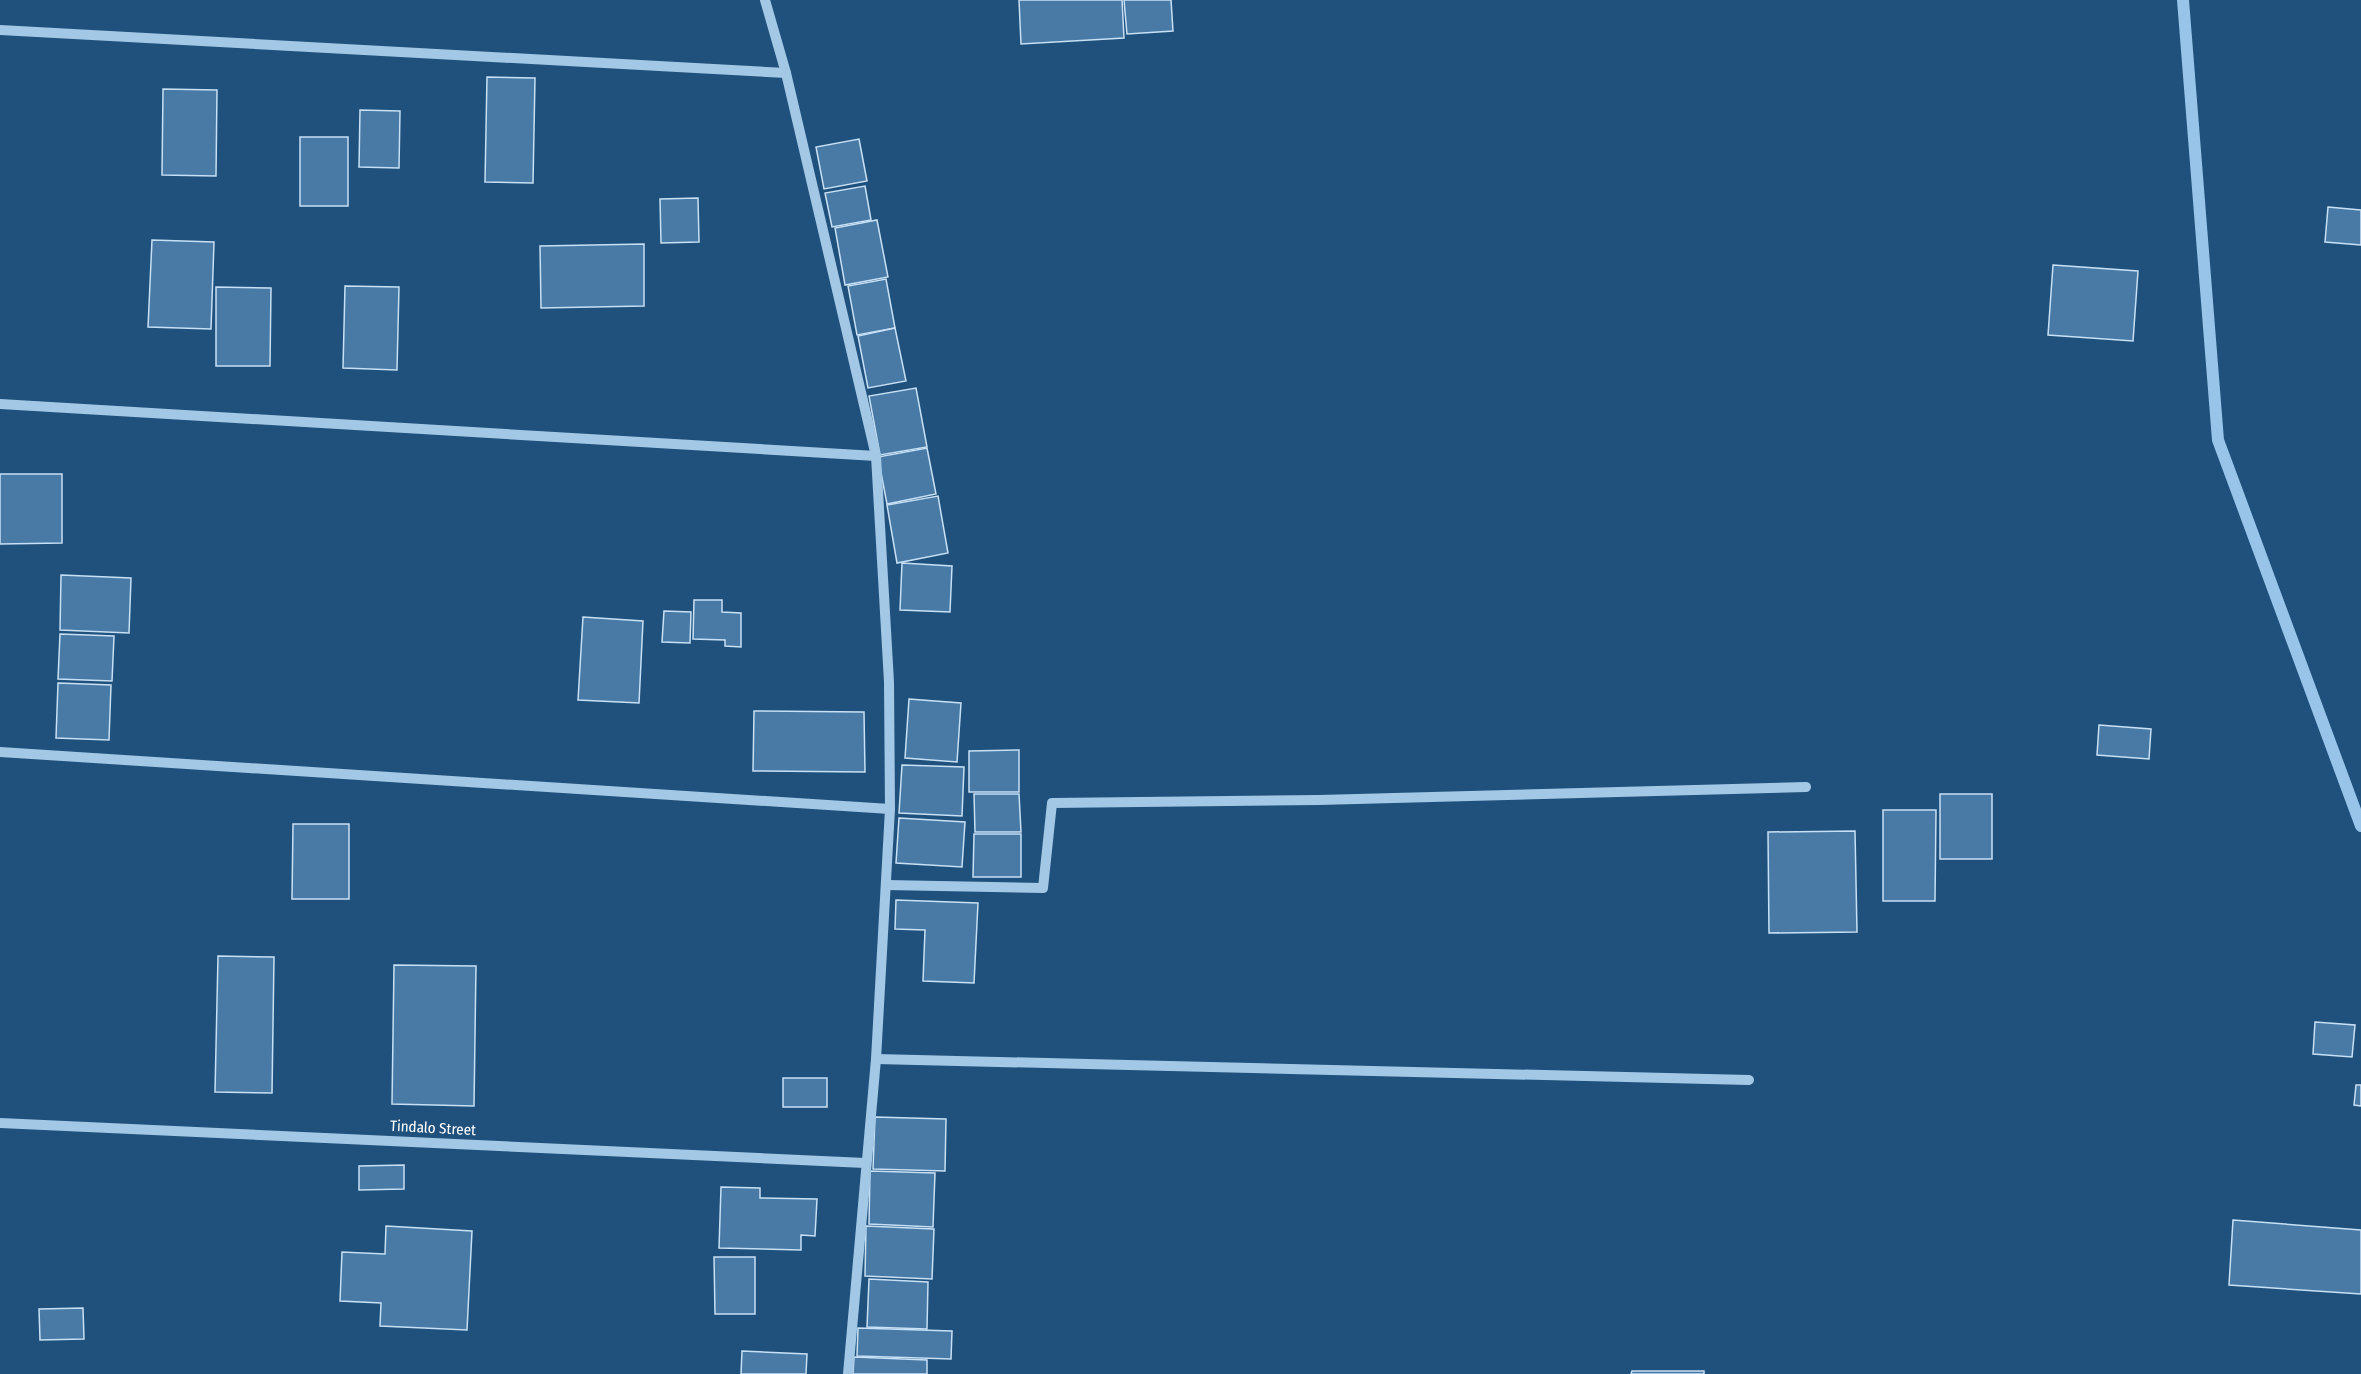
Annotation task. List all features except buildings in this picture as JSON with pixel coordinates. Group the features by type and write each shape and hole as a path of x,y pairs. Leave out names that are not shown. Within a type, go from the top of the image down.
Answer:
{"street":[{"path":"765,0 786,73 876,456 889,682 890,809 876,1059 848,1374"},
{"path":"0,30 786,73"},
{"path":"0,404 876,456"},
{"path":"0,752 890,809"},
{"path":"886,885 1043,888 1052,803 1806,787"},
{"path":"876,1059 1749,1080"},
{"name":"Tindalo Street","path":"0,1123 866,1163"}],"waterway":[{"path":"2183,0 2218,440 2361,826"}]}
